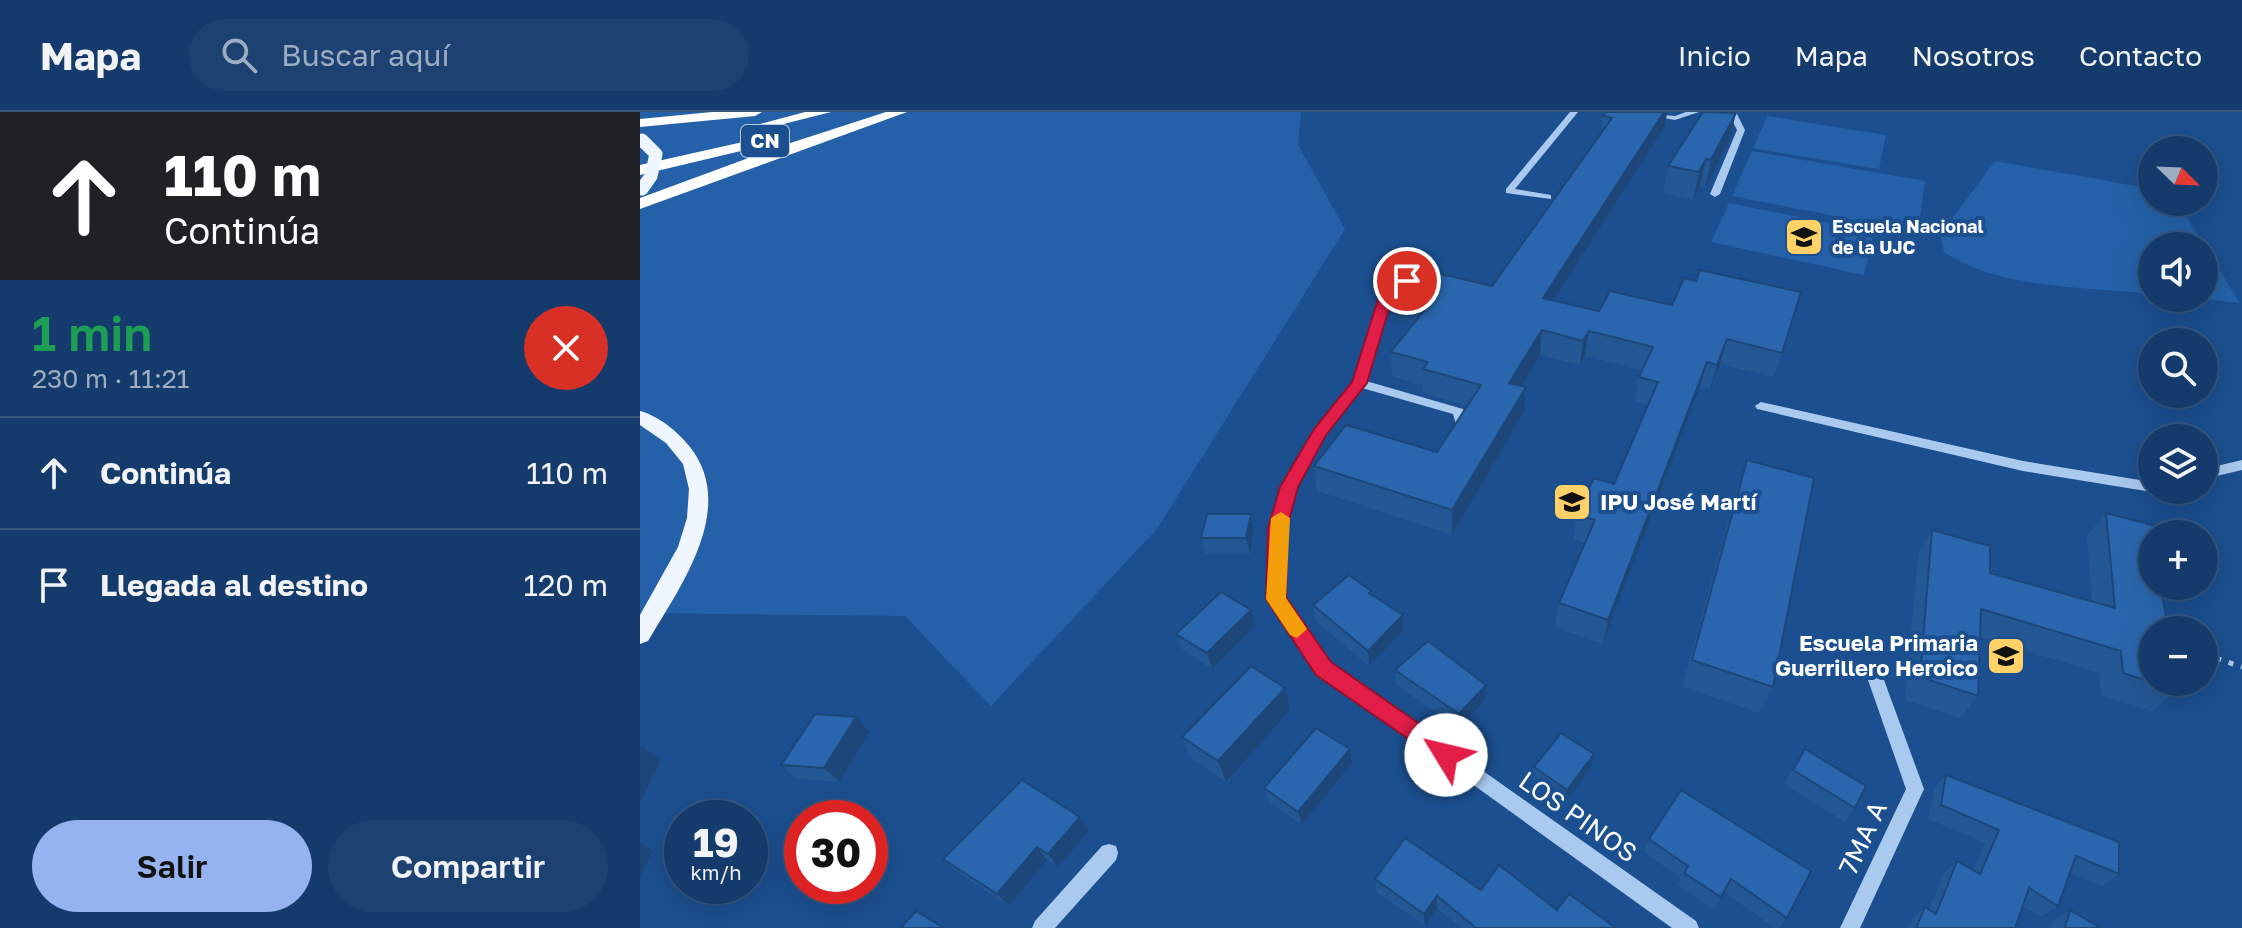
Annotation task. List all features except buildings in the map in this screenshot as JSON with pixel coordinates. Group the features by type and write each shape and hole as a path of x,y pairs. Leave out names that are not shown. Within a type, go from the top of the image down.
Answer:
{"highway":[{"path":"640,123 755,112"},
{"name":"CN","path":"641,144 824,112"},
{"name":"CN","path":"640,170 891,112"},
{"path":"641,195 900,112"}],"main road":[{"path":"641,144 656,154 651,176 641,195"},
{"path":"640,417 680,442 695,463 701,499 693,534 672,582 640,635"}],"street":[{"path":"1548,197 1509,191 1574,112"},
{"path":"1633,112 1675,118 1695,112"},
{"path":"1715,194 1741,130 1732,112"},
{"path":"1431,279 1407,281 1388,290 1359,383 1459,412 1462,424 1450,444"},
{"name":"LOS PINOS","path":"1359,383 1320,433 1289,487 1278,528 1276,599 1324,668 1689,928"},
{"path":"1761,406 2023,466 2138,485"},
{"path":"1320,433 1333,437"},
{"path":"2218,471 2242,465"},
{"name":"7MA A","path":"1850,928 1915,789 1876,680"},
{"path":"1042,928 1109,853"}],"path":[{"path":"2218,659 2242,667"}],"shaded area":[{"path":"640,112 1301,112 1298,145 1345,229 1157,529 991,706 905,616 640,613"},
{"path":"1767,116 1886,135 1879,169 1753,148"},
{"path":"1752,151 1925,181 1918,232 1732,196"},
{"path":"1995,161 2138,187 2138,216 2186,216 2196,232 2138,232 2138,293 2044,284 1990,273 1944,252 1940,235"},
{"path":"1729,203 1874,232 1864,275 1711,242"},
{"path":"2218,268 2240,303 2218,301"}],"slow traffic":[{"path":"1281,518 1276,599 1297,629"}],"place":[{"name":"Escuela Nacional de la UJC","path":"1804,237"},
{"name":"IPU José Martí","path":"1572,502"},
{"name":"Escuela Primaria Guerrillero Heroico","path":"2006,656"}],"route":[{"path":"1407,281 1388,290 1359,383 1320,433 1289,487 1278,528 1276,599 1324,668 1446,755"}]}
